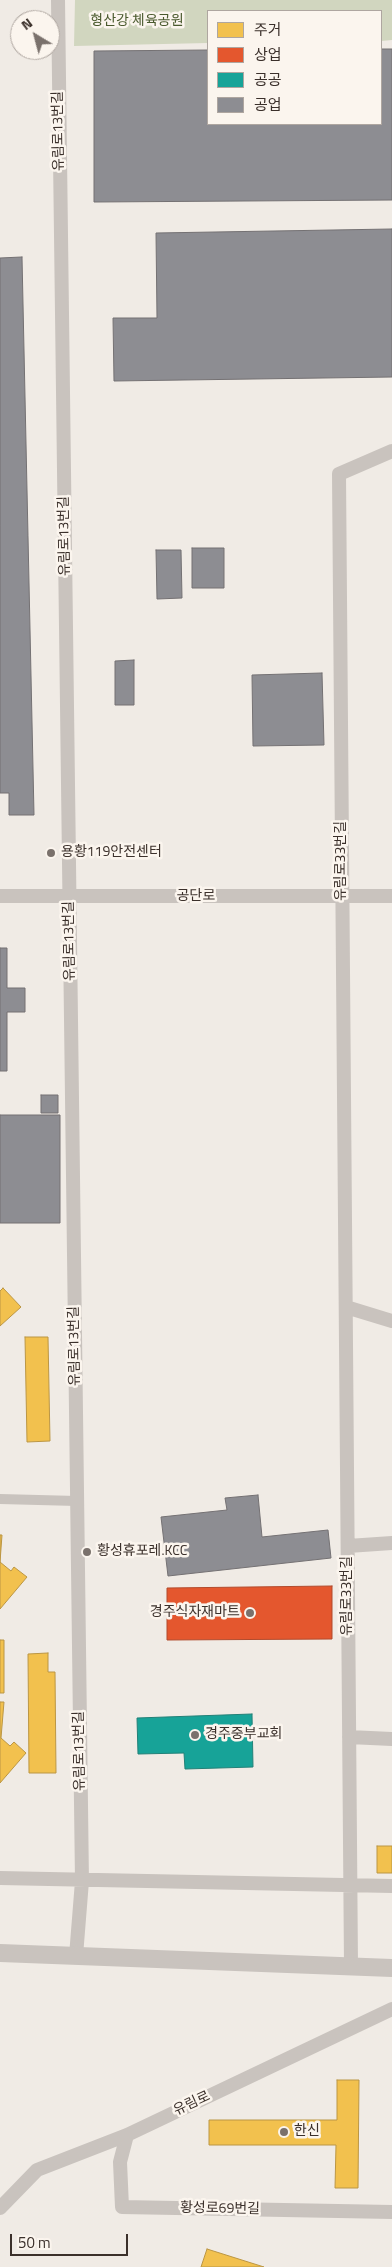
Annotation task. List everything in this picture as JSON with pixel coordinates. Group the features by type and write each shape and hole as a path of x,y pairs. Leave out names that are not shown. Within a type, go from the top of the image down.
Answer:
{"street":[{"name":"유림로13번길","path":"58,0 82,1881 76,1956"},
{"name":"유림로33번길","path":"351,1965 339,474 392,451"},
{"name":"공단로","path":"0,896 392,896"},
{"path":"346,1307 392,1321"},
{"path":"0,1499 77,1501"},
{"path":"348,1546 392,1543"},
{"path":"349,1737 392,1739"},
{"path":"0,1878 392,1886"},
{"path":"0,1953 392,1968"},
{"name":"유림로","path":"0,2208 37,2170 127,2135 392,2009"},
{"name":"황성로69번길","path":"127,2135 120,2162 122,2207 392,2212"}],"green space":[{"name":"형산강 체육공원","path":"75,0 392,0 392,40 382,41 382,10 207,10 207,43 74,46"}],"building: 주거":[{"path":"3,1288 21,1307 0,1326 0,1291"},
{"path":"25,1337 48,1337 50,1441 27,1442"},
{"path":"0,1535 2,1535 0,1562"},
{"path":"0,1562 11,1571 14,1567 27,1577 0,1609"},
{"path":"0,1640 4,1640 4,1693 0,1693"},
{"path":"48,1653 48,1672 55,1672 56,1773 29,1773 28,1654"},
{"path":"0,1702 4,1702 1,1738 10,1746 14,1742 26,1753 0,1783"},
{"path":"377,1846 392,1846 392,1873 377,1873"},
{"name":"한신","path":"337,2080 359,2080 358,2188 335,2188 336,2145 209,2145 209,2120 337,2120"},
{"path":"207,2249 264,2267 201,2267"}],"building: 상업":[{"name":"경주식자재마트","path":"332,1586 332,1639 167,1640 167,1588"}],"building: 공공":[{"name":"경주중부교회","path":"252,1714 253,1767 185,1769 184,1753 138,1754 137,1718"}],"building: 공업":[{"path":"382,49 392,49 392,200 94,202 94,51 207,50 207,125 382,125"},
{"path":"392,229 392,377 114,381 113,318 157,318 156,233"},
{"path":"22,257 34,815 9,815 9,793 0,793 0,258"},
{"path":"192,548 224,548 224,588 192,588"},
{"path":"156,550 181,550 182,598 157,599"},
{"path":"134,660 134,705 115,705 115,661"},
{"path":"322,673 324,745 253,746 252,675"},
{"path":"0,948 7,948 7,988 25,988 25,1012 7,1012 7,1071 0,1071"},
{"path":"41,1095 58,1095 58,1113 41,1113"},
{"path":"0,1115 60,1115 60,1223 0,1223"},
{"path":"258,1495 262,1537 328,1530 331,1558 168,1576 161,1517 227,1510 225,1498"}],"place":[{"name":"용황119안전센터","path":"51,853"},
{"name":"황성휴포레.KCC","path":"87,1552"},
{"name":"경주식자재마트","path":"250,1613"},
{"name":"경주중부교회","path":"195,1735"},
{"name":"한신","path":"284,2132"}]}
